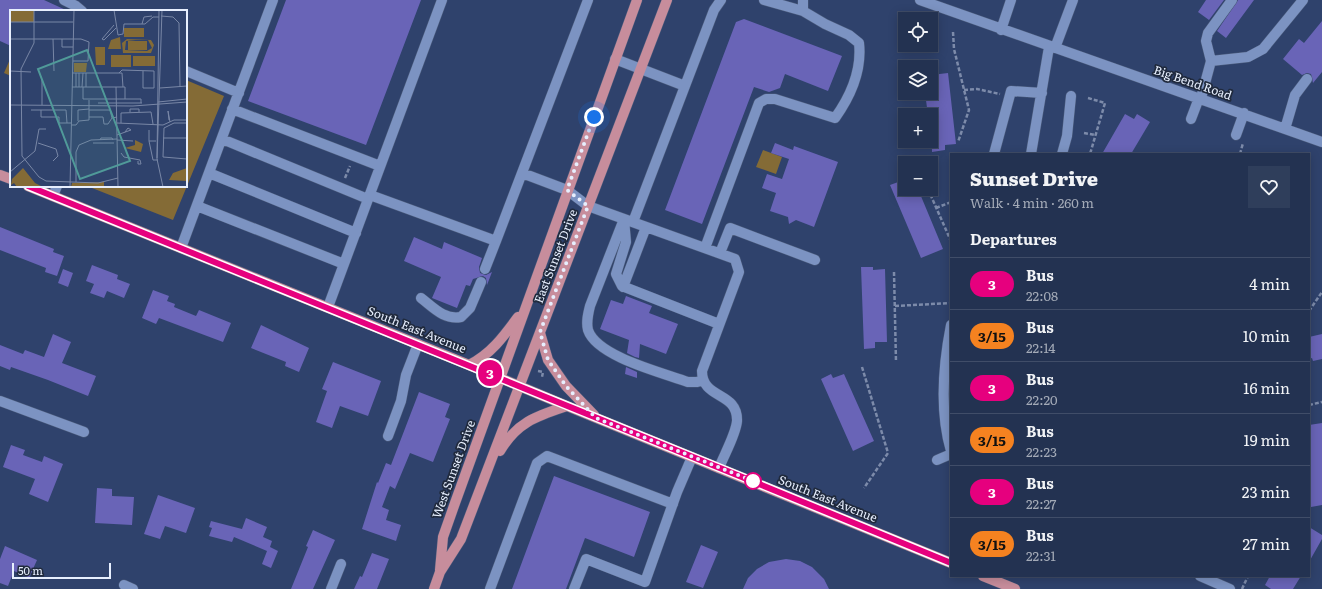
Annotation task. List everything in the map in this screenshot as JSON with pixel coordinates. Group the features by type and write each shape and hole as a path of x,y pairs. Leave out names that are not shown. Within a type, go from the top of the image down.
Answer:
{"main road":[{"name":"East Sunset Drive","path":"500,377 637,0"},
{"name":"East Sunset Drive","path":"520,386 667,0"},
{"path":"0,175 10,179"},
{"name":"South East Avenue","path":"30,187 469,364 596,418 950,563"},
{"path":"469,364 481,359 502,338 525,307"},
{"path":"540,332 548,360 566,386 596,418"},
{"name":"West Sunset Drive","path":"440,572 443,537 500,377"},
{"name":"West Sunset Drive","path":"434,589 440,572 461,539 520,386"},
{"path":"483,481 507,440 520,426 537,416 567,406"},
{"path":"985,577 1015,589"}],"street":[{"path":"64,0 81,10"},
{"path":"181,248 273,0"},
{"path":"328,307 442,0"},
{"path":"485,270 588,0"},
{"path":"703,380 688,382 623,358 598,343 588,331 587,316 685,86 714,10 721,0"},
{"path":"705,248 759,103 766,99 775,99 835,118 847,98 857,74 861,54 859,43 849,35 825,24 803,5 764,0"},
{"name":"Big Bend Road","path":"920,0 1052,48 1244,113 1322,142"},
{"path":"1002,30 1011,0"},
{"path":"1032,153 1042,93 1052,48 1073,0"},
{"path":"1191,119 1200,98 1211,61 1206,41 1208,33 1232,0"},
{"path":"1211,61 1248,57 1263,49 1303,0"},
{"path":"615,59 640,70 685,86"},
{"path":"187,71 238,93"},
{"path":"1285,129 1295,96 1307,79"},
{"path":"994,153 1011,91 1042,93"},
{"path":"1062,153 1067,136 1071,96"},
{"path":"232,109 380,166"},
{"path":"1236,136 1244,113"},
{"path":"222,139 341,188 496,241"},
{"path":"209,173 356,233"},
{"path":"522,173 567,190 588,206 735,259 739,272 703,365 703,380 709,389 732,403 736,414 736,426 719,468"},
{"path":"53,196 57,187"},
{"path":"197,206 344,264"},
{"path":"629,220 626,242 616,274 623,287 719,324"},
{"path":"623,287 646,227"},
{"path":"720,253 730,228 815,260"},
{"path":"421,298 439,313 451,318 461,317 470,308 481,282"},
{"path":"950,331 943,396 946,434 950,448"},
{"path":"388,436 401,401 406,375 418,344"},
{"path":"0,401 84,432"},
{"path":"937,460 950,453"},
{"path":"490,589 537,463 547,456 673,504"},
{"path":"574,589 586,559 645,582 692,456"},
{"path":"331,589 341,564"},
{"path":"1202,577 1230,589"}],"path":[{"path":"953,32 954,49 968,110 958,142"},
{"path":"964,90 982,90 1009,96"},
{"path":"1088,98 1105,104 1090,153"},
{"path":"1084,133 1095,135"},
{"path":"341,188 354,156"},
{"path":"931,196 950,239"},
{"path":"936,208 950,202"},
{"path":"894,272 896,362"},
{"path":"1310,310 1322,292"},
{"path":"895,306 950,303"},
{"path":"862,367 888,453 864,488"},
{"path":"1310,405 1322,402"},
{"path":"1242,589 1248,577"}],"shaded area":[{"path":"10,59 10,76 4,73"},
{"path":"187,80 224,96 187,186"},
{"path":"763,150 782,157 776,174 756,167"},
{"path":"90,187 187,187 173,220"}],"building":[{"path":"0,0 44,0 66,10 10,10 10,46 0,41"},
{"path":"286,0 421,0 366,145 248,101"},
{"path":"1206,0 1224,0 1209,20 1198,12"},
{"path":"1238,0 1254,0 1226,38 1217,31"},
{"path":"744,19 842,56 828,91 785,74 780,88 769,92 754,87 702,224 665,210 736,22"},
{"path":"1322,21 1322,72 1313,83 1311,74 1307,73 1302,75 1283,59 1299,39 1304,43"},
{"path":"948,73 956,144 945,145 945,150 932,152 932,148 938,148 938,108 927,108 926,100 938,100 938,74"},
{"path":"1125,114 1134,119 1137,114 1150,122 1132,153 1103,153"},
{"path":"775,143 793,150 794,146 838,162 814,227 796,220 789,224 788,217 770,211 776,193 762,188 767,174 782,179 789,159 771,153"},
{"path":"898,182 898,196 921,196 943,249 921,258 890,185"},
{"path":"0,227 54,249 53,252 64,256 57,276 45,272 46,268 0,250"},
{"path":"414,237 442,249 444,242 482,258 479,267 480,273 486,275 492,272 487,285 486,278 483,276 473,279 470,286 466,285 457,308 432,298 441,277 404,261"},
{"path":"92,265 118,275 117,279 130,284 124,298 107,291 104,298 90,293 94,284 86,281"},
{"path":"861,267 873,267 873,270 885,269 887,342 875,342 875,348 864,349"},
{"path":"63,269 73,273 68,287 58,283"},
{"path":"153,290 169,296 167,301 175,304 174,307 196,316 199,310 231,323 223,342 159,318 156,324 142,318"},
{"path":"626,296 652,306 649,313 678,324 666,354 640,344 639,358 635,357 627,353 629,340 600,329 611,300 623,304"},
{"path":"261,325 309,348 299,372 285,366 286,362 251,348"},
{"path":"53,334 71,342 62,363 96,376 88,396 11,367 10,370 0,366 0,345 23,354 25,350 44,357"},
{"path":"1322,334 1322,359 1313,361 1312,358 1310,359 1310,337"},
{"path":"333,362 381,381 368,416 340,406 332,428 316,422 327,391 322,389"},
{"path":"626,367 637,372 637,378 625,374"},
{"path":"831,374 833,378 844,374 874,441 853,451 821,379"},
{"path":"419,392 450,404 445,417 450,419 433,462 410,453 395,489 390,486 382,507 389,510 386,520 401,525 396,541 362,529 377,482 378,483 386,463 391,465"},
{"path":"1322,423 1322,505 1311,507 1310,502 1310,425"},
{"path":"11,445 25,450 23,455 42,462 44,456 63,464 48,502 29,494 35,479 3,467"},
{"path":"554,476 650,512 634,557 585,538 566,589 512,589"},
{"path":"97,488 112,489 112,496 134,497 132,525 95,523"},
{"path":"158,495 195,508 186,533 165,526 160,539 144,534"},
{"path":"246,518 267,527 263,537 272,541 270,547 278,551 271,568 262,564 267,551 234,537 232,542 209,536 212,528 209,527 211,521 242,529"},
{"path":"1310,528 1322,535 1322,539 1310,560"},
{"path":"313,530 335,540 313,589 291,589 308,547 306,546"},
{"path":"701,545 718,552 703,588 686,582"},
{"path":"5,546 37,560 29,578 14,571 8,586 0,583 0,559"},
{"path":"372,553 389,559 377,589 354,589 360,576 362,577"},
{"path":"786,559 800,561 812,567 824,579 829,589 743,589 748,578 757,569 769,562"},
{"path":"1269,577 1300,577 1293,589 1271,589 1265,585"}],"bus line":[{"name":"3","path":"30,187 457,359 567,406 950,563"}],"route":[{"path":"594,117 567,190 588,206 540,332 544,351 548,360 566,386 596,418 753,481"}]}
